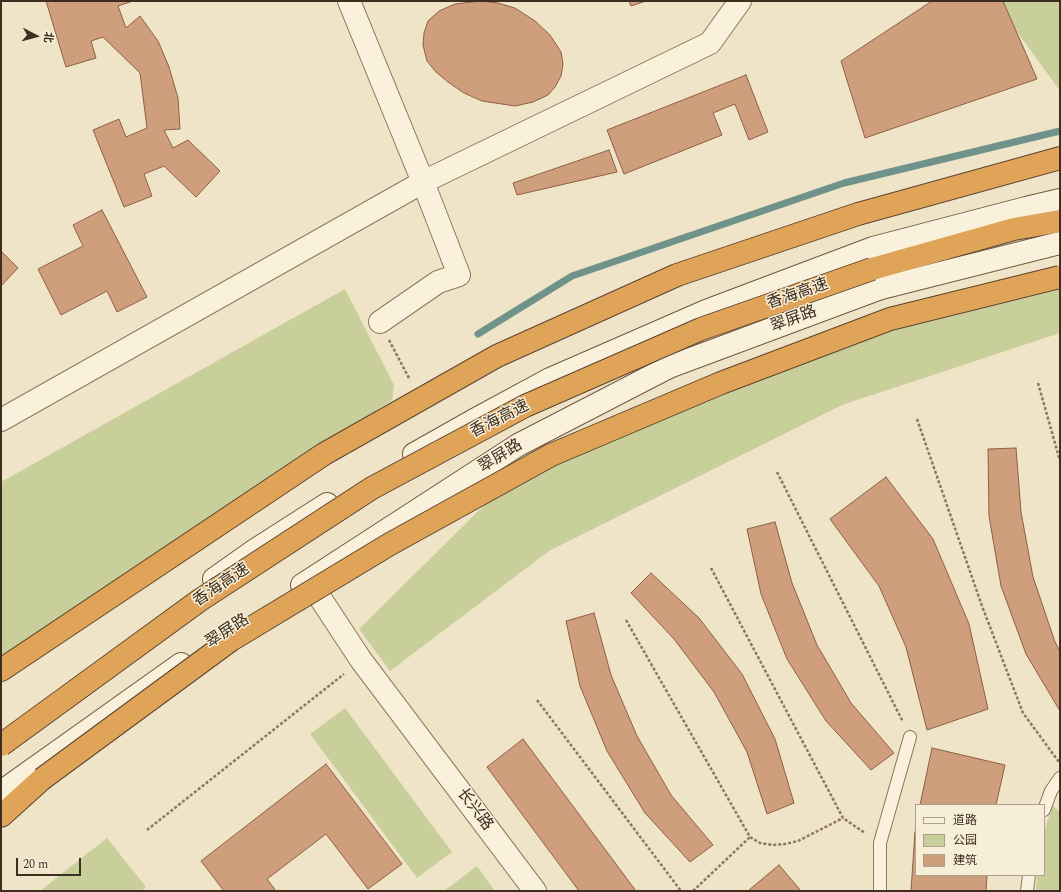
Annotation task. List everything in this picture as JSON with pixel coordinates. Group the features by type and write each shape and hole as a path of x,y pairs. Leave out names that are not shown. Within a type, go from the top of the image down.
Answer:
{"highway":[{"path":"1,670 324,454 497,356 677,275 858,214 1060,158"},
{"name":"香海高速","path":"1,745 200,600 372,488 525,406 701,328 872,269 1014,229 1060,221"},
{"path":"1,806 42,779 231,640 390,544 551,455 721,383 890,319 1060,277"},
{"path":"1,816 42,779"}],"main road":[{"path":"349,1 423,182 459,275 438,282 380,322"},
{"path":"1,420 423,182 710,43 740,1"},
{"path":"1,732 255,550 366,480 476,418 550,379 706,311 873,248 1060,200"},
{"name":"翠屏路","path":"1,792 223,634 309,581 518,445 669,367 881,288 1060,243"},
{"name":"长兴路","path":"309,581 361,660 535,891"}],"lane":[{"path":"880,891 880,843 910,737"},
{"path":"1045,807 1051,791 1060,778"},
{"path":"1027,891 1029,876"}],"path":[{"path":"380,322 412,384"},
{"path":"1038,382 1060,461"},
{"path":"917,419 982,606 1022,714 1060,763"},
{"path":"777,472 910,737"},
{"path":"711,568 843,818 880,843"},
{"path":"626,620 750,837 760,843 773,845 785,844 798,841 843,818"},
{"path":"147,830 361,660"},
{"path":"537,700 681,891"},
{"path":"693,891 750,837"}],"green space":[{"path":"995,1 1060,1 1060,91"},
{"path":"1060,273 1060,333 842,405 549,551 390,671 359,629 527,463 878,317"},
{"path":"345,289 394,385 392,400 1,656 1,482"},
{"path":"345,708 452,852 417,878 310,734"},
{"path":"1053,806 1060,812 1060,891 1036,891 1037,876 1045,876 1045,827"},
{"path":"107,838 146,887 141,891 40,891"},
{"path":"477,866 495,891 444,891"}],"building":[{"path":"46,1 133,1 118,6 126,28 140,16 158,41 169,67 178,98 180,129 164,130 173,148 188,140 220,171 196,197 164,166 144,174 152,196 124,207 93,130 119,119 126,137 147,128 140,73 103,37 91,41 96,58 66,67"},
{"path":"480,1 498,3 515,8 535,21 550,35 561,52 563,64 561,76 555,87 548,95 533,102 515,106 482,101 464,93 448,82 436,72 427,61 423,45 424,33 428,21 439,11 455,4"},
{"path":"629,1 646,1 631,6"},
{"path":"932,1 1003,1 1037,79 865,138 841,61"},
{"path":"746,75 768,132 749,140 735,104 713,113 722,135 624,174 607,130"},
{"path":"609,150 617,172 517,195 513,183"},
{"path":"102,210 147,297 117,312 107,291 61,315 38,269 83,246 73,225"},
{"path":"1,251 18,268 1,286"},
{"path":"1016,448 1021,512 1033,577 1055,642 1060,651 1060,711 1026,654 1001,586 989,516 988,449"},
{"path":"886,477 933,539 969,624 988,709 927,730 906,647 879,586 830,519"},
{"path":"775,522 792,583 817,645 851,703 894,753 871,770 826,721 787,659 761,594 747,529"},
{"path":"651,573 699,618 742,674 775,739 794,803 767,814 747,752 714,692 674,639 631,593"},
{"path":"594,613 611,675 637,736 671,795 713,845 690,862 645,813 607,751 580,686 566,621"},
{"path":"523,739 636,891 579,891 487,767"},
{"path":"932,748 1005,765 996,804 920,804"},
{"path":"326,764 402,864 368,889 326,834 267,879 276,891 224,891 201,861"},
{"path":"915,832 915,876 987,876 986,891 911,891"},
{"path":"779,865 801,891 749,890"}],"waterway":[{"path":"478,334 572,276 844,183 1060,131"}]}
